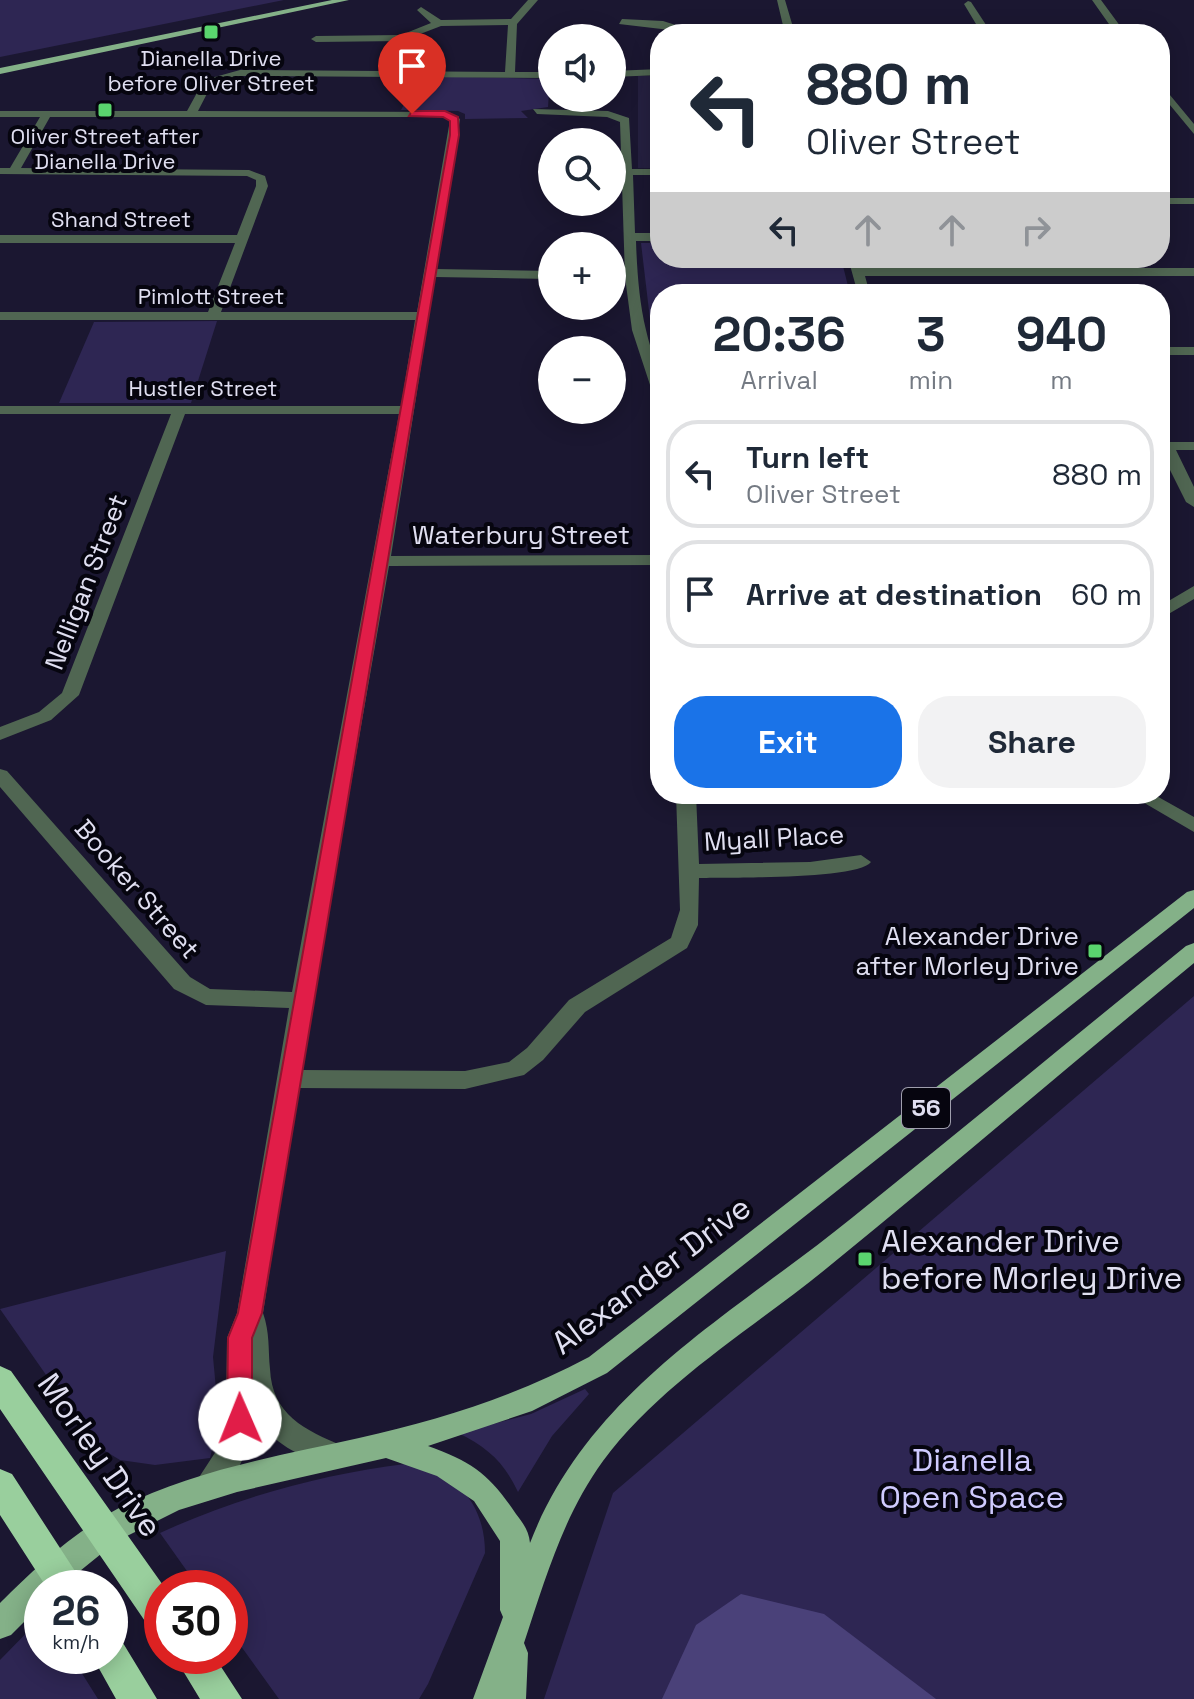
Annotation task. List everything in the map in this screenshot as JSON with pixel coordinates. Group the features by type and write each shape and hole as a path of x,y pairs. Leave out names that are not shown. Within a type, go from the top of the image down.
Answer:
{"highway":[{"name":"Morley Drive","path":"0,1381 144,1590"},
{"path":"0,1485 58,1570"},
{"path":"122,1674 138,1699"},
{"path":"205,1674 223,1699"}],"main road":[{"path":"0,64 318,0"},
{"path":"0,71 345,0"},
{"name":"Alexander Drive","path":"70,1570 103,1534 148,1509 206,1488 333,1455 387,1445 489,1416 554,1390 598,1365 1194,897"},
{"name":"56","path":"489,1699 569,1490 594,1451 623,1419 667,1379 814,1264 1194,951"},
{"name":"56","path":"387,1445 456,1472 484,1491 515,1537 510,1699"},
{"name":"Alexander Drive","path":"0,1624 24,1606"}],"street":[{"path":"510,74 512,22 517,11 534,0"},
{"path":"781,0 787,24"},
{"path":"1096,0 1114,24"},
{"path":"968,4 981,24"},
{"path":"421,10 430,20 440,23 512,22"},
{"path":"622,22 663,24"},
{"path":"316,39 402,38 440,23"},
{"path":"626,73 650,72"},
{"path":"191,114 208,82 240,73 538,75"},
{"path":"1170,97 1190,120 1194,131"},
{"path":"537,111 621,116 625,120 625,128"},
{"path":"0,114 445,114 455,119 455,135 421,316 382,561 301,1000 250,1313 240,1338 240,1419 235,1447 206,1488"},
{"path":"14,171 47,114"},
{"path":"0,171 249,173 261,178 262,186 213,316"},
{"path":"650,172 626,172 631,277 639,330 650,364"},
{"path":"1170,201 1194,201"},
{"path":"631,237 650,237"},
{"name":"Shand Street","path":"0,239 241,239"},
{"path":"858,268 862,284"},
{"path":"859,272 1194,272"},
{"path":"431,273 538,275"},
{"path":"626,277 631,277"},
{"name":"Pimlott Street","path":"0,316 421,316"},
{"path":"1170,351 1194,351"},
{"name":"Hustler Street","path":"0,410 405,410"},
{"name":"Nelligan Street","path":"0,734 45,716 70,695 179,411"},
{"path":"1170,446 1194,446"},
{"path":"1170,459 1194,502"},
{"name":"Waterbury Street","path":"382,561 650,560"},
{"path":"1170,607 1194,591"},
{"name":"Booker Street","path":"0,775 182,983 206,997 301,1000"},
{"path":"288,1079 465,1080 516,1069 535,1054 577,1006 679,943 688,925 691,871 687,804"},
{"path":"1156,804 1194,826"},
{"name":"Myall Place","path":"691,871 810,869 861,862"},
{"path":"250,1313 259,1337 256,1370 263,1404 272,1421 299,1442 333,1455"}],"shaded area":[{"path":"638,76 650,76 650,168 638,168"},
{"path":"741,1594 824,1614 936,1699 662,1699 696,1625"}],"green space":[{"path":"0,0 284,0 0,57"},
{"path":"420,76 538,79 538,108 521,111 528,118 465,119 465,114 458,111 401,110"},
{"path":"641,243 650,243 650,268 844,268 848,284 650,284 650,319"},
{"path":"217,321 191,403 59,403 94,322"},
{"name":"Dianella Open Space","path":"1194,996 1194,1699 544,1699 613,1493"},
{"path":"226,1251 213,1357 219,1421 210,1458 155,1465 120,1460 95,1445 0,1309"},
{"path":"585,1389 589,1394 552,1436 518,1492 494,1456 458,1433 531,1414"},
{"path":"405,1464 423,1467 452,1481 473,1504 480,1519 485,1553 419,1699 279,1699 248,1656 248,1570 186,1570 160,1533 249,1498 374,1468"},
{"path":"24,1635 24,1674 82,1674 98,1699 0,1699 0,1660"}],"place":[{"name":"Dianella Drive before Oliver Street","path":"211,32"},
{"name":"Oliver Street after Dianella Drive","path":"105,110"},
{"name":"Alexander Drive after Morley Drive","path":"1095,951"},
{"name":"Alexander Drive before Morley Drive","path":"865,1259"}],"route":[{"path":"240,1419 240,1338 250,1313 288,1079 455,135 455,119 445,114 412,114"}]}
